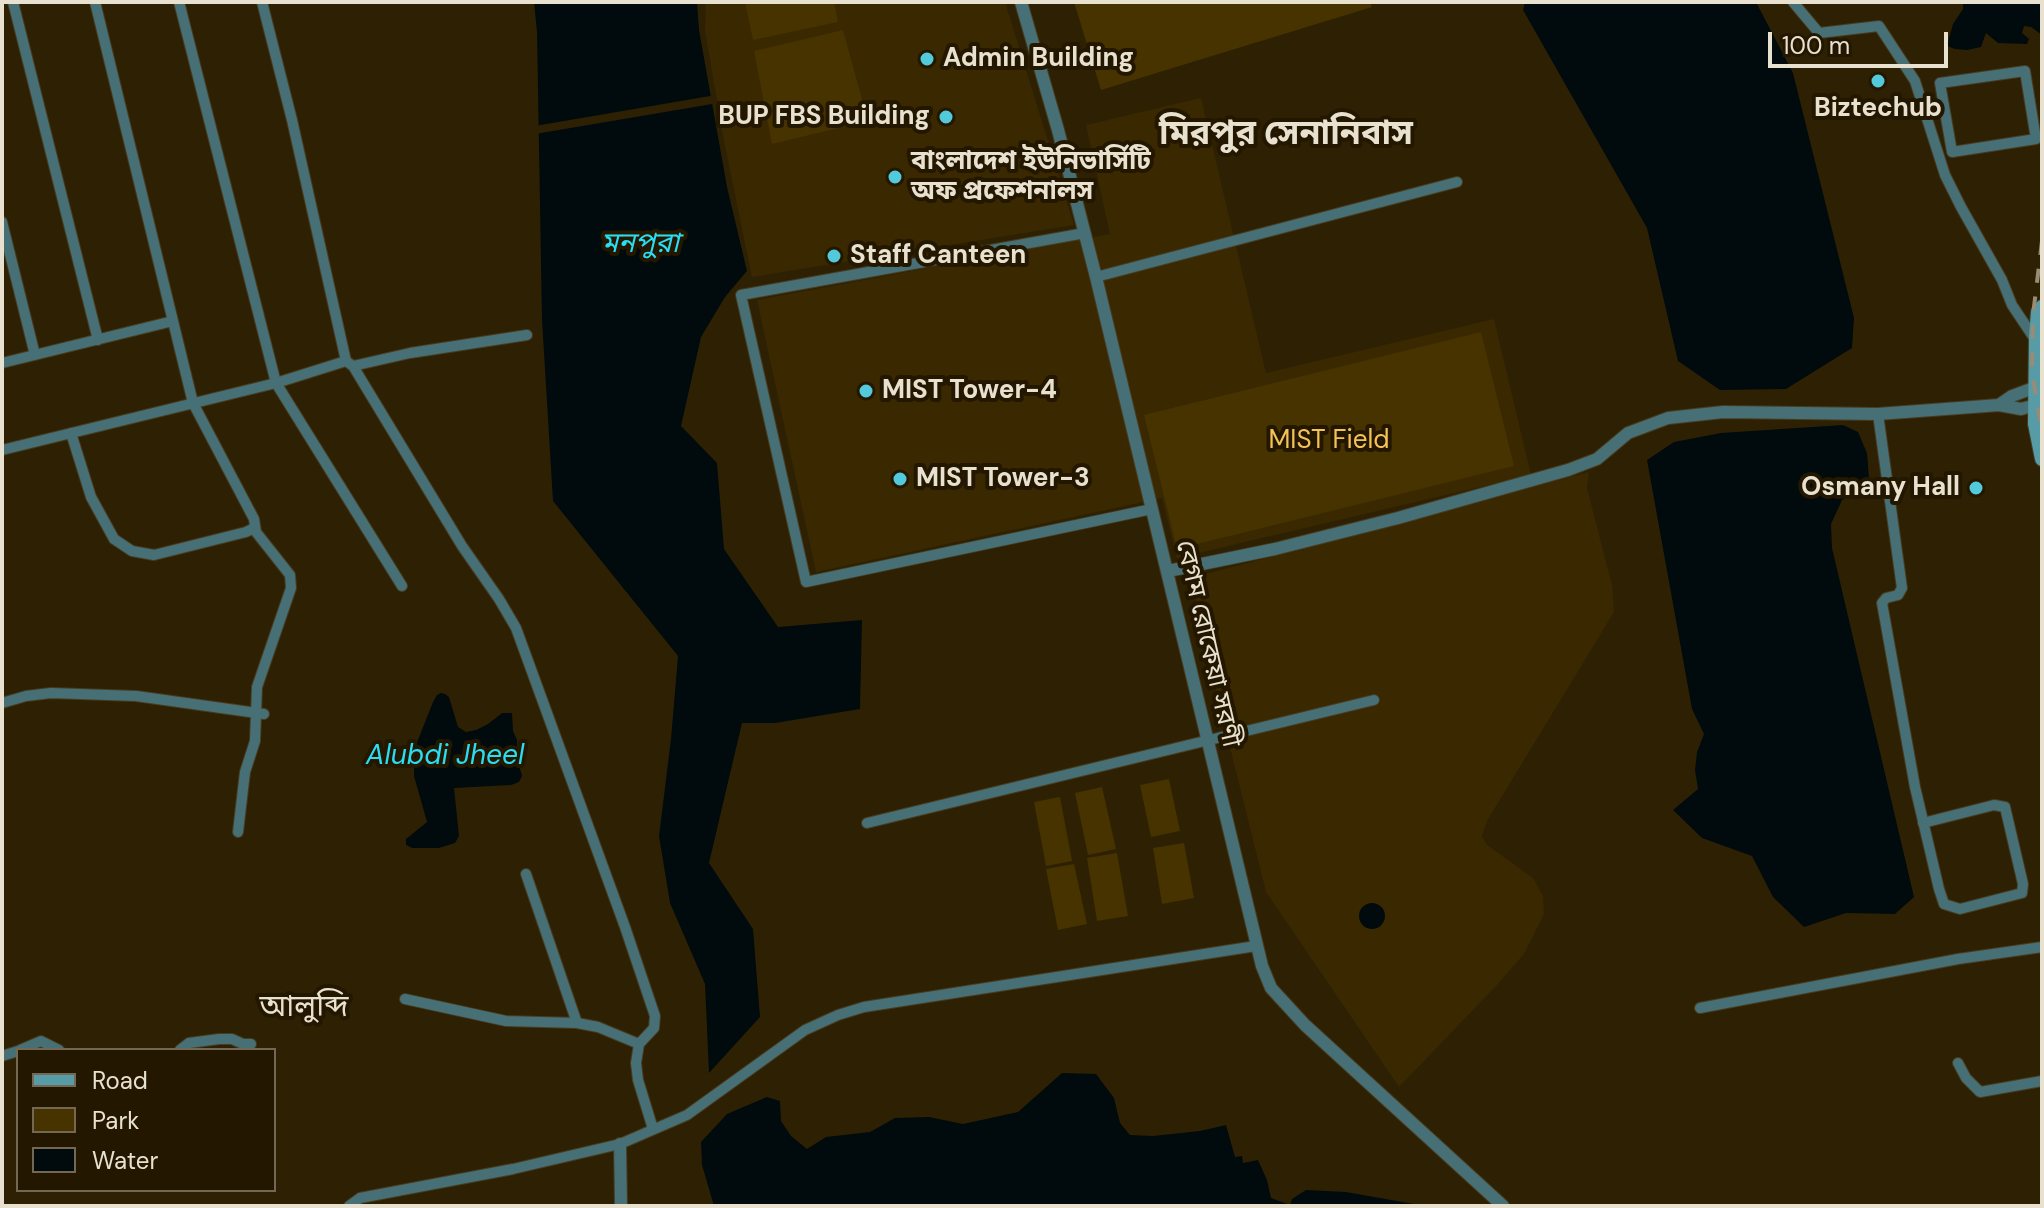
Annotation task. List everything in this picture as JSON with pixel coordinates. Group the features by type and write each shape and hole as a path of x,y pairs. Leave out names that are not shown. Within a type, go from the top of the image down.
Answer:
{"main road":[{"path":"2042,307 2038,312 2036,341 2039,404 2035,424 2042,459"}],"street":[{"path":"13,2 98,340"},
{"path":"95,2 193,403 254,519 254,528 290,575 291,588 257,687 260,713 245,772 238,832"},
{"path":"179,2 276,383 402,586"},
{"path":"262,2 350,364 516,628 625,927 655,1016 654,1028 639,1044 636,1063 653,1129"},
{"name":"বেগম রোকেয়া সরণী","path":"1021,2 1085,233 1256,946 1271,988 1299,1019 1503,1206"},
{"path":"1793,2 1819,33 1879,26 1915,81 1945,175 2002,280 2012,305 2036,341"},
{"path":"2025,71 2036,139 1952,152 1946,119 1940,83 2025,71"},
{"path":"1928,123 1946,119"},
{"path":"1096,277 1457,182"},
{"path":"2,222 35,355"},
{"path":"1085,233 741,295 806,582 1152,509"},
{"path":"2,363 173,321"},
{"path":"2,450 350,364 527,335"},
{"path":"1999,405 2012,396 2039,386"},
{"path":"1168,571 1275,549 1398,518 1568,470 1597,459 1628,433 1668,418 1723,412 1878,414 1999,405 2021,409 2039,404"},
{"path":"1878,414 1902,588 1898,595 1886,598 1882,603 1915,787 1923,823 1944,904 1960,909 2022,893 2023,884 2005,807 1994,805 1923,823"},
{"path":"71,433 91,497 114,539 132,551 154,555 254,528"},
{"path":"2,703 26,696 65,693 136,696 260,713"},
{"path":"867,823 1374,700"},
{"path":"526,874 577,1023"},
{"path":"349,1206 360,1198 513,1169 620,1144 687,1115 805,1030 864,1007 1256,946"},
{"path":"1700,1008 1958,959 2042,947"},
{"path":"405,999 506,1021 577,1023 598,1027 639,1044"},
{"path":"183,1048 189,1043 219,1039 251,1044"},
{"path":"24,1048 41,1041 55,1048"},
{"path":"1958,1063 1966,1078 1980,1092 2042,1081"},
{"path":"620,1144 621,1206"}],"shaded area":[{"name":"বাংলাদেশ ইউনিভার্সিটি অফ প্রফেশনালস","path":"706,2 1005,2 1074,225 752,277 705,30"},
{"path":"1201,98 1266,373 1494,319 1531,475 1177,558 1162,498 816,572 757,300 1110,234 1086,125"},
{"path":"1589,472 1587,488 1612,585 1614,612 1487,821 1482,836 1487,845 1533,878 1543,896 1544,914 1524,954 1399,1087 1266,892 1191,578"}],"green space":[{"path":"745,2 834,2 838,22 753,40"},
{"path":"1074,2 1370,2 1372,7 1101,90"},
{"path":"843,30 868,121 772,144 754,51"},
{"name":"MIST Field","path":"1481,332 1514,466 1177,549 1144,415"},
{"path":"1169,779 1180,831 1151,837 1140,785"},
{"path":"1102,787 1116,849 1088,855 1075,793"},
{"path":"1060,797 1072,861 1046,866 1034,802"},
{"path":"1184,843 1194,898 1162,904 1153,848"},
{"path":"1117,853 1128,916 1097,921 1087,858"},
{"path":"1074,864 1087,924 1058,930 1046,869"}],"water":[{"name":"মনপুরা","path":"534,2 697,2 699,30 727,187 747,271 725,297 701,337 681,426 717,463 724,549 778,627 862,620 860,709 775,723 742,723 709,863 753,929 760,1017 709,1073 705,984 670,903 659,836 678,656 553,501 542,320"},
{"path":"1525,2 1756,2 1793,73 1854,318 1852,348 1786,389 1720,390 1678,361 1647,228 1523,10"},
{"path":"1963,2 2042,2 2042,35 2024,26 2022,33 2029,39 2027,44 1998,43 1986,33 1981,47 1967,50 1947,46"},
{"path":"1843,425 1858,432 1867,453 1869,478 1842,500 1831,524 1832,548 1914,897 1895,914 1846,913 1804,927 1773,897 1752,856 1702,838 1673,810 1698,789 1695,770 1697,752 1704,734 1692,709 1647,460 1674,442 1721,433"},
{"name":"Alubdi Jheel","path":"441,693 449,697 458,727 466,732 488,724 502,713 512,713 522,776 519,782 511,785 454,788 459,836 455,843 439,848 412,848 406,845 406,839 427,822 414,776 414,750 433,702"},
{"path":"1372,903 1381,907 1385,916 1381,925 1372,929 1363,925 1359,916 1363,907"},
{"path":"1062,1073 1096,1074 1114,1098 1120,1123 1130,1135 1153,1136 1226,1125 1235,1157 1242,1156 1243,1163 1258,1160 1271,1198 1290,1205 1292,1199 1306,1190 1346,1192 1425,1206 714,1206 702,1165 701,1142 727,1114 767,1097 780,1101 781,1121 791,1136 807,1149 826,1137 870,1132 895,1118 929,1117 963,1124 1018,1112"}],"pier":[{"path":"716,95 718,103 535,134 535,126"}],"railway":[{"path":"2042,241 2033,315 2032,373 2042,431"}],"place":[{"name":"Admin Building","path":"927,59"},
{"name":"Biztechub","path":"1878,81"},
{"name":"BUP FBS Building","path":"946,117"},
{"name":"বাংলাদেশ ইউনিভার্সিটি অফ প্রফেশনালস","path":"895,177"},
{"name":"Staff Canteen","path":"834,256"},
{"name":"MIST Tower-4","path":"866,391"},
{"name":"MIST Tower-3","path":"900,479"},
{"name":"Osmany Hall","path":"1976,488"}],"district":[{"name":"মিরপুর সেনানিবাস","path":"1286,135"},
{"name":"আলুব্দি","path":"304,1008"}]}
